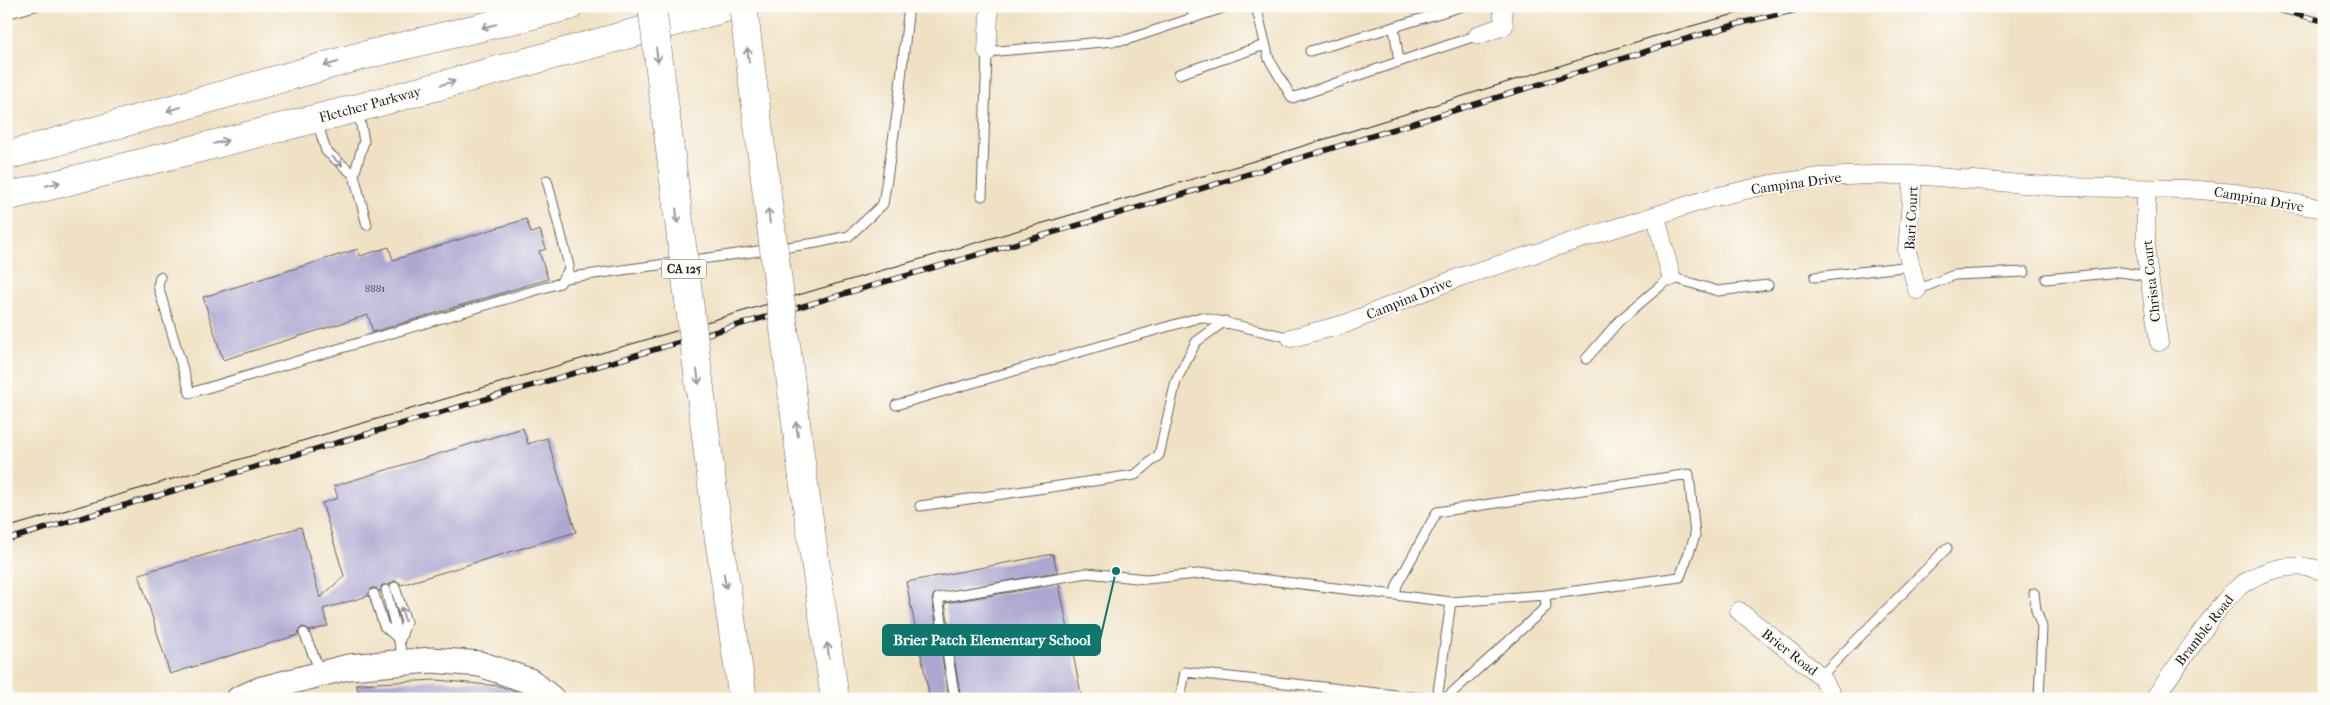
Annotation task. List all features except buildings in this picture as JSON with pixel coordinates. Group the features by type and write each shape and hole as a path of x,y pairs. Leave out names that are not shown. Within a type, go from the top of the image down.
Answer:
{"main road":[{"path":"6,156 357,57 570,6"},
{"name":"CA 125","path":"652,6 718,532 743,699"},
{"name":"Fletcher Parkway","path":"6,197 358,108 733,6"},
{"path":"743,6 803,478 835,699"}],"street":[{"path":"1478,35 1504,26 1502,6"},
{"path":"988,52 989,16"},
{"name":"Campina Drive","path":"1291,338 1345,324 1460,277 1711,198 1771,184 1821,177 1872,174 1913,175 2059,188 2186,189 2236,193 2324,209"},
{"name":"Bari Court","path":"1913,175 1907,252 1917,290"},
{"name":"Christa Court","path":"2146,190 2146,256 2159,342"},
{"path":"1656,216 1671,277"},
{"name":"Bramble Road","path":"2154,699 2221,605 2241,585 2266,572 2278,569 2305,567 2324,572"},
{"name":"Brier Road","path":"1739,611 1821,676 1834,699"},
{"path":"240,699 262,689 402,651 432,660 480,664 530,681 552,699"}],"lane":[{"path":"6,14 35,6"},
{"path":"564,278 816,243 849,236 883,204 897,114 909,6"},
{"path":"1191,6 1194,18"},
{"path":"982,196 988,52 1126,40 1229,6"},
{"path":"1256,6 1269,59 1292,98 1478,35"},
{"path":"1310,51 1394,28 1463,6"},
{"path":"1394,28 1399,62"},
{"path":"1179,74 1265,45"},
{"path":"358,108 364,142 354,175 367,225"},
{"path":"317,118 326,151 354,175"},
{"path":"160,277 158,286 190,393 560,283 569,266 546,180"},
{"path":"1815,277 1911,266"},
{"path":"1917,290 1954,276 2025,272"},
{"path":"2046,279 2120,272 2148,276"},
{"path":"1586,359 1620,320 1671,277 1718,291 1768,285"},
{"path":"896,404 1201,318 1225,321 1291,338"},
{"path":"920,506 1135,475 1159,455 1176,381 1196,342 1225,321"},
{"path":"955,699 938,598 1087,573 1146,579 1208,573 1451,602 1545,595 1680,577 1695,536 1689,474 1436,512 1397,585 1395,595"},
{"path":"1821,676 1947,548"},
{"path":"396,587 406,622 402,651"},
{"path":"386,590 402,651"},
{"path":"2034,593 2036,610 2042,628 2039,699"},
{"path":"374,594 384,626 402,651"},
{"path":"1445,699 1546,607 1545,595"},
{"path":"1438,699 1451,602"},
{"path":"304,633 321,674"},
{"path":"1180,699 1185,672 1432,699"}],"tram line":[{"path":"6,528 1271,156 1652,37 1764,6"},
{"path":"2314,6 2324,9"}],"railway":[{"path":"6,540 1174,197 1683,40 1745,22 1813,6"},
{"path":"2261,6 2324,21"}],"place":[{"name":"Brier Patch Elementary School","path":"1116,571"}]}
